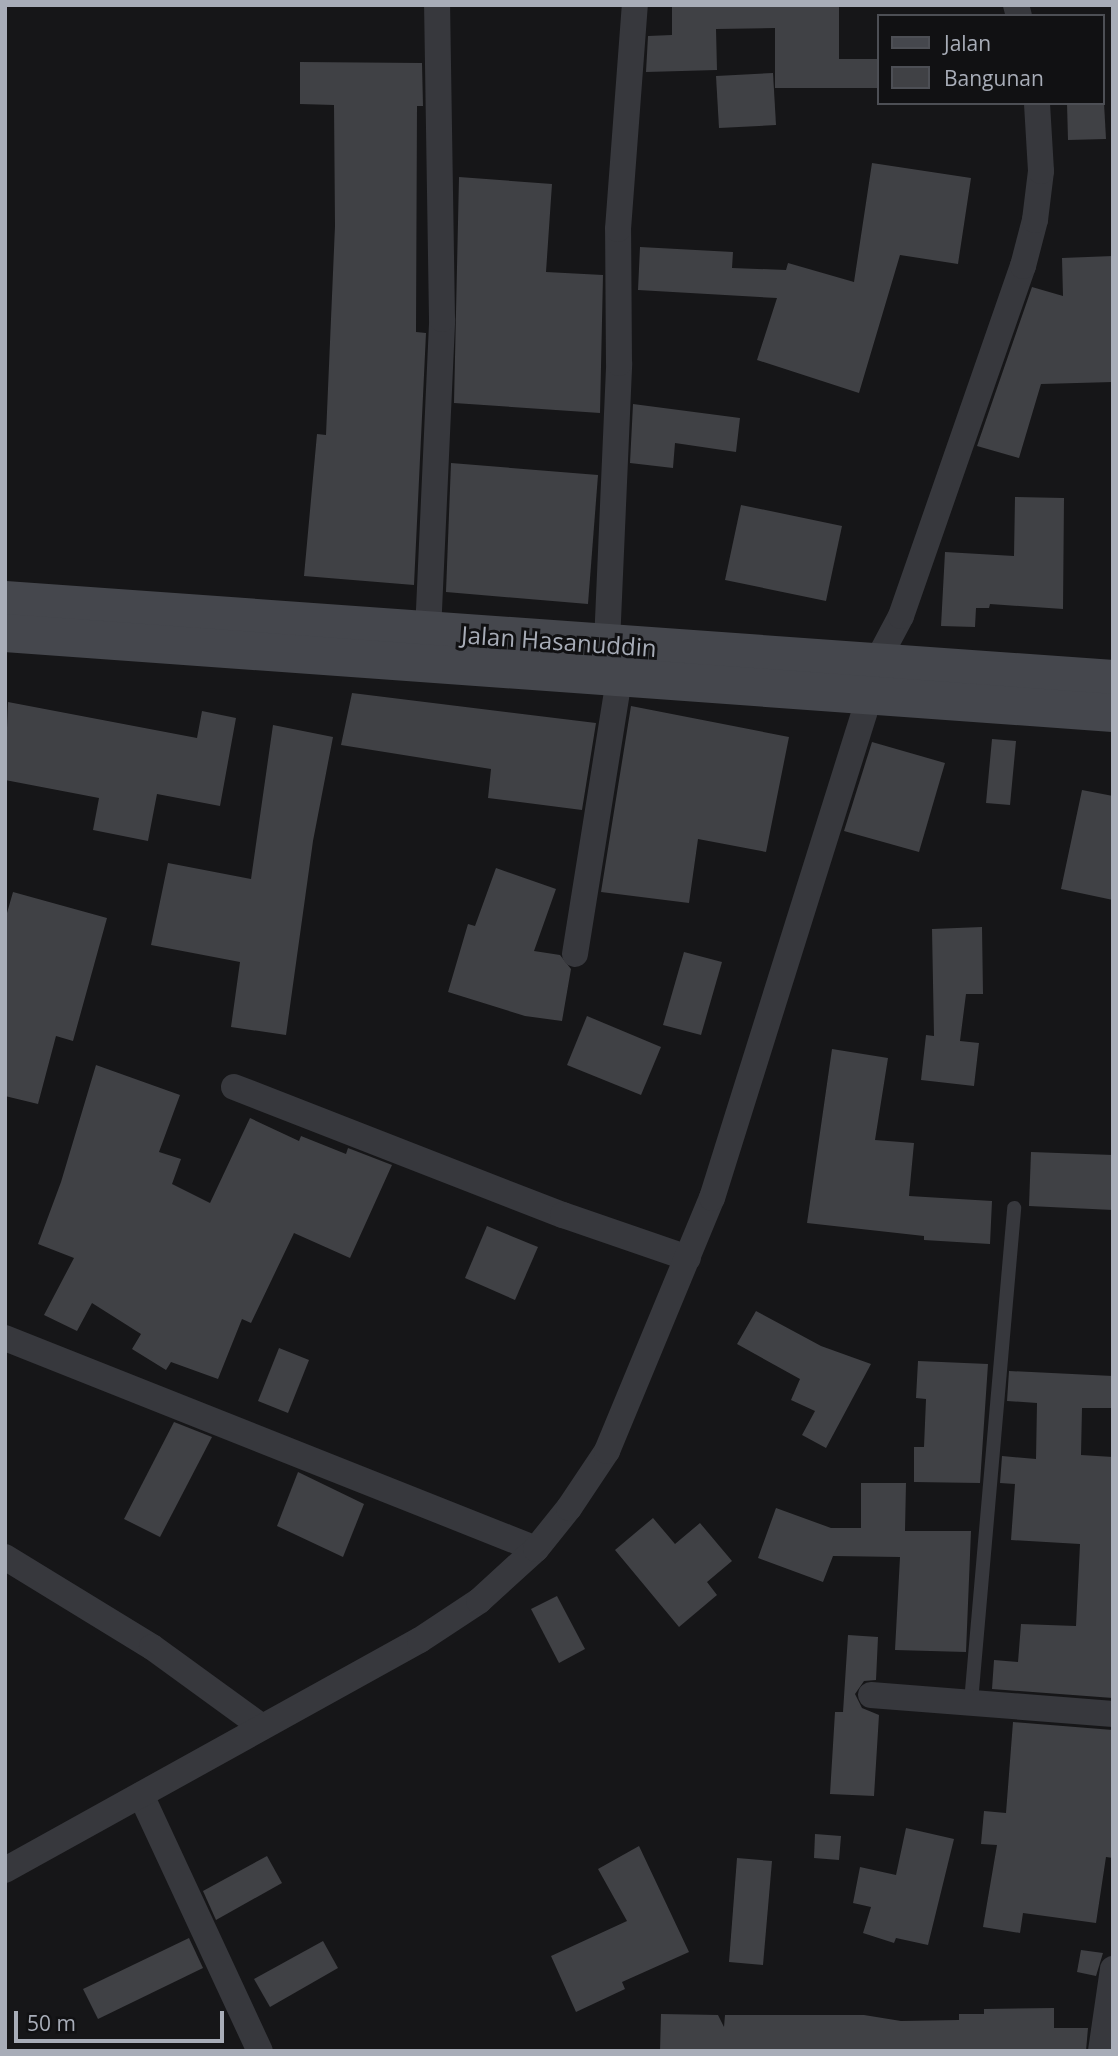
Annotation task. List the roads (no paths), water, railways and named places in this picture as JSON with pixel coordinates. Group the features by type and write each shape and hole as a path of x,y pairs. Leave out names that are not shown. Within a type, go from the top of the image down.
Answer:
{"street":[{"path":"428,632 442,318 437,5"},
{"path":"607,643 619,363 618,229 635,5"},
{"path":"5,1870 420,1640 479,1601 536,1549 607,1451 688,1258 738,1124 872,682 901,615 1023,266 1035,220 1041,170 1037,105"},
{"name":"Jalan Hasanuddin","path":"10,617 428,632 607,643 872,682 1113,713"},
{"name":"Jalan Hasanuddin","path":"10,617 619,679 872,682 1113,679"},
{"path":"575,954 619,679"},
{"path":"234,1087 563,1215 688,1258"},
{"path":"5,1338 536,1549"},
{"path":"5,1558 152,1647 262,1727"},
{"path":"871,1695 1113,1714"},
{"path":"141,1795 260,2051"},
{"path":"1101,2051 1111,1983"}],"lane":[{"path":"971,1702 1014,1208"}]}
